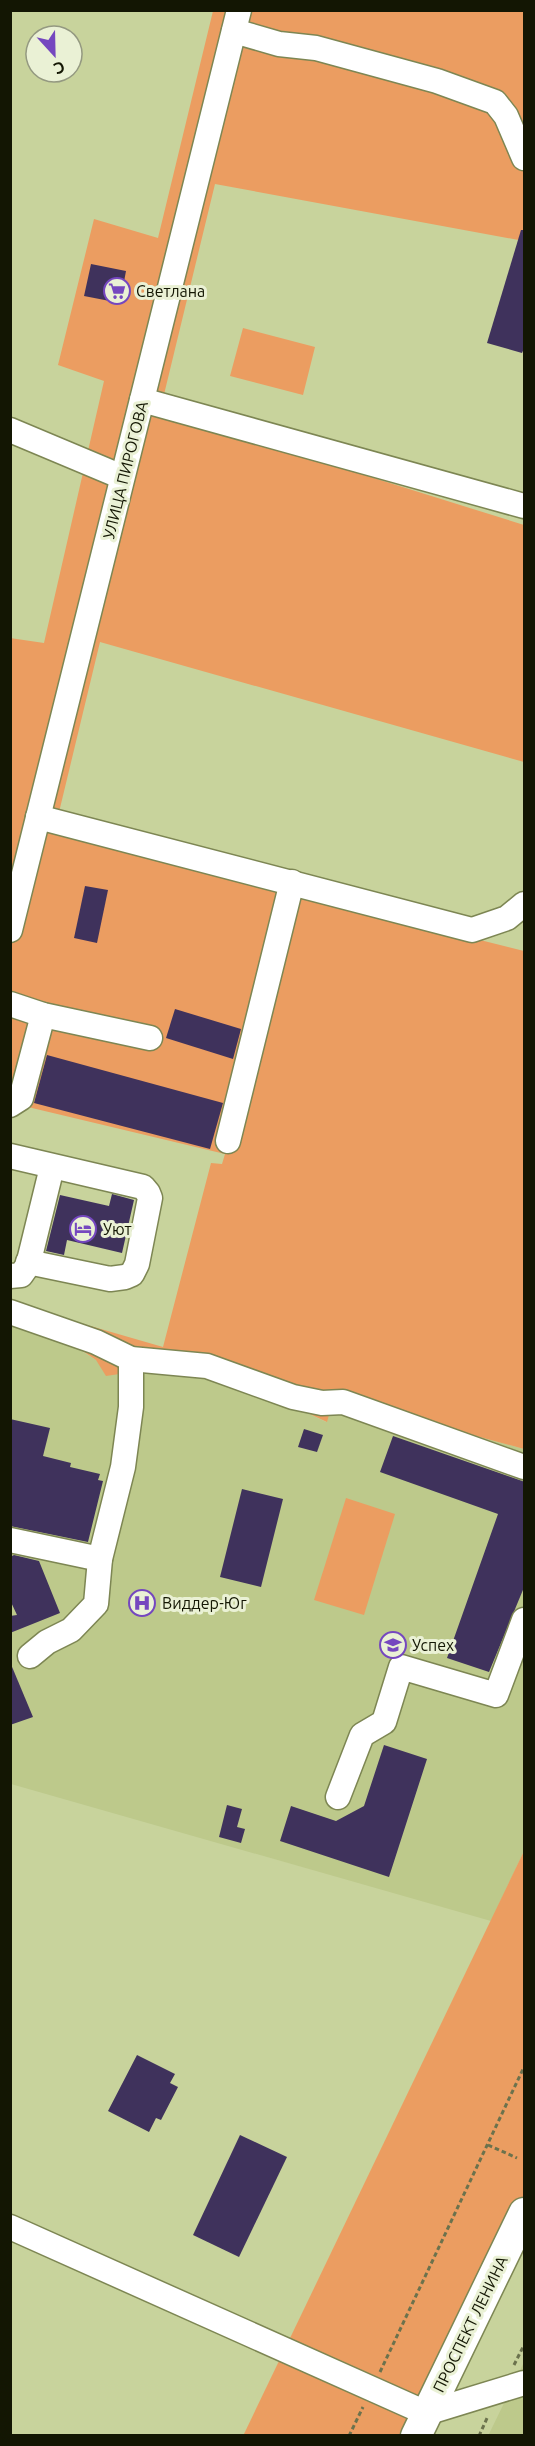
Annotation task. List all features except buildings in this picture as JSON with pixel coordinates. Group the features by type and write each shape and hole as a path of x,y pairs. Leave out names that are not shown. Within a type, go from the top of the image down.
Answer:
{"main road":[{"name":"ПРОСПЕКТ ЛЕНИНА","path":"421,2424 525,2213"}],"street":[{"path":"236,21 279,44 316,48 437,81 495,102 506,116 525,158"},
{"name":"УЛИЦА ПИРОГОВА","path":"10,930 236,21"},
{"path":"142,400 525,506"},
{"path":"10,430 122,477"},
{"path":"38,817 472,930 507,918 525,904"},
{"path":"228,1141 292,882"},
{"path":"10,1004 43,1015 150,1038"},
{"path":"10,1105 21,1098 43,1015"},
{"path":"10,1156 143,1187 148,1193 150,1206 137,1264 132,1274 110,1279 20,1269 52,1167"},
{"path":"10,1312 96,1342 131,1359 207,1366 293,1397 322,1403 343,1401 525,1467"},
{"path":"30,1656 47,1642 71,1630 96,1604 100,1559 123,1467 130,1407 131,1359"},
{"path":"10,1540 100,1559"},
{"path":"338,1797 363,1735 384,1722 401,1667 496,1695 525,1620"},
{"path":"10,2227 372,2388 421,2424 525,2383"}],"path":[{"path":"349,2436 525,2067"},
{"path":"488,2145 517,2157"}],"shaded area":[{"path":"213,11 524,11 524,241 215,184 160,411 524,525 524,762 100,642 54,833 524,951 524,1449 334,1397 327,1422 260,1391 159,1368 106,1376 96,1360 11,1303 163,1347 211,1163 222,1164 225,1154 11,1103 10,638 44,643 104,381 58,365 94,219 158,238"},
{"path":"243,328 315,347 303,395 230,376"},
{"path":"10,1325 70,1344 96,1360 159,1368 260,1391 326,1422 334,1397 524,1449 524,1851 491,1921 11,1784"},
{"path":"346,1498 395,1514 364,1615 314,1600"},
{"path":"524,1851 524,2213 416,2435 243,2436"},
{"path":"524,2362 524,2435 488,2436 507,2397"}],"place":[{"name":"Светлана","path":"117,291"},
{"name":"Уют","path":"83,1229"},
{"name":"Виддер-Юг","path":"142,1603"},
{"name":"Успех","path":"393,1645"}]}
